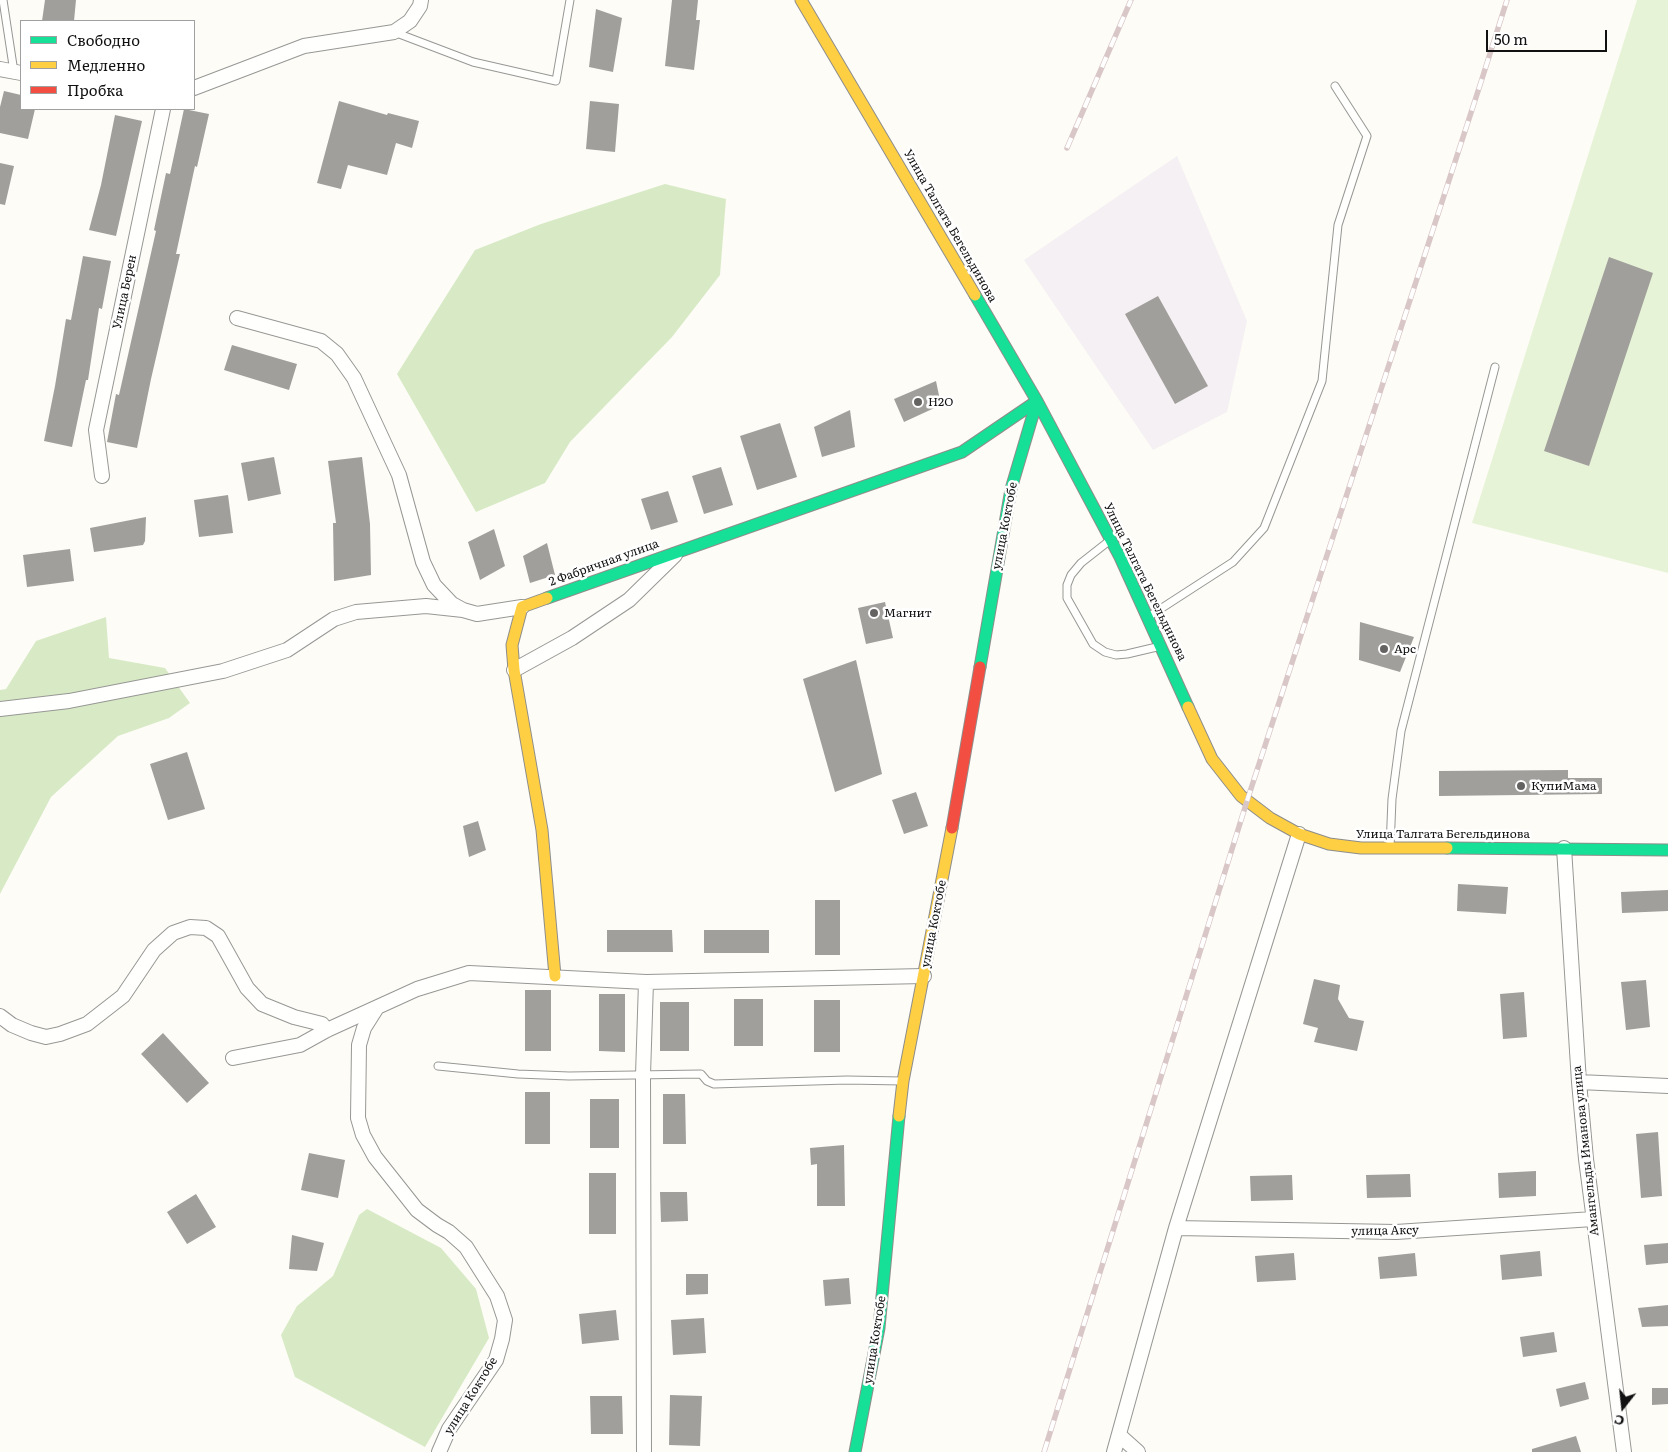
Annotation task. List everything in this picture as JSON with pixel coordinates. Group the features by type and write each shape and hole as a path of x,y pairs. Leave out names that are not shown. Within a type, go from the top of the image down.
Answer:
{"street":[{"path":"195,88 304,46 394,32 410,21 420,6 421,0"},
{"name":"Улица Талгата Бегельдинова","path":"801,0 1037,401 1111,539 1212,759 1241,796 1270,818 1299,834 1329,844 1362,848 1668,850"},
{"path":"0,69 18,72"},
{"name":"Улица Берен","path":"102,476 96,430 163,110"},
{"path":"237,318 321,341 338,354 354,378 399,475 422,562 434,585 452,604 463,610"},
{"name":"2 Фабричная улица","path":"522,607 962,452 1037,401"},
{"name":"улица Коктобе","path":"856,1452 879,1328 903,1081 958,803 1011,489 1037,401"},
{"path":"514,670 572,638 629,600 678,551"},
{"path":"0,709 70,701 223,671 287,650 334,619 356,612 426,606 463,610 477,614 522,607 512,645 514,670 542,830 555,976"},
{"path":"1114,1452 1176,1228 1299,834"},
{"name":"Амангельды Иманова улица","path":"1564,848 1578,1082 1593,1219 1624,1452"},
{"path":"0,1016 12,1025 46,1037 87,1024 123,996 154,950 173,932 190,927 206,928 218,936 247,988 262,1004 322,1024 327,1030"},
{"path":"233,1058 300,1045 327,1030 417,989 469,973 646,982 924,976"},
{"path":"644,1452 643,1075 646,982"},
{"name":"улица Коктобе","path":"376,1008 364,1028 359,1045 358,1118 363,1135 376,1157 417,1210 449,1232 466,1247 497,1296 505,1320 496,1360 449,1429 439,1452"},
{"path":"1578,1082 1668,1086"},
{"name":"улица Аксу","path":"1176,1228 1396,1232 1593,1219"},
{"path":"1119,1435 1138,1452"}],"lane":[{"path":"3,0 18,72"},
{"path":"394,32 473,62 556,81 570,0"},
{"path":"1148,617 1234,562 1264,528 1322,381 1338,225 1366,136 1335,86"},
{"path":"1390,848 1392,799 1401,731 1495,367"},
{"path":"1111,539 1081,562 1071,575 1067,586 1067,598 1093,644 1105,652 1116,655 1128,654 1161,646"},
{"path":"438,1066 518,1074 568,1076 701,1074 706,1081 714,1084 847,1080 903,1081"}],"shaded area":[{"path":"1177,156 1247,321 1227,412 1153,450 1024,260"}],"green space":[{"path":"1637,0 1668,0 1668,573 1472,523"},
{"path":"665,184 726,199 720,275 672,337 570,442 545,483 476,512 397,374 475,250 541,224"},
{"path":"106,617 109,658 165,668 190,703 169,718 118,736 51,797 0,894 0,690 6,689 36,641"},
{"path":"367,1209 441,1248 476,1289 489,1338 425,1447 295,1377 281,1335 297,1306 333,1276 359,1215"}],"building":[{"path":"45,0 76,0 74,20 42,20"},
{"path":"672,0 698,0 696,20 700,20 694,70 665,66"},
{"path":"596,9 622,18 613,72 589,67"},
{"path":"4,91 20,95 20,110 35,110 28,139 0,133 0,107"},
{"path":"339,101 387,115 388,113 419,121 412,148 396,143 387,175 348,165 341,189 317,183"},
{"path":"590,101 619,104 615,152 586,149"},
{"path":"184,110 209,114 197,167 195,166 176,254 180,254 137,448 107,442 116,394 119,395 156,231 154,230 166,173 170,174"},
{"path":"115,115 142,121 116,236 89,230 101,185"},
{"path":"0,163 14,166 5,205 0,204"},
{"path":"83,256 111,261 102,309 99,308 88,380 86,380 72,447 44,441 66,319 71,320"},
{"path":"1609,257 1653,273 1589,466 1544,451"},
{"path":"1158,296 1208,386 1175,404 1125,314"},
{"path":"232,345 297,364 289,390 224,370"},
{"name":"H2O","path":"936,381 941,405 904,422 894,399"},
{"path":"850,410 855,447 822,457 814,427"},
{"path":"780,423 797,477 757,490 740,436"},
{"path":"274,457 281,494 248,501 241,463"},
{"path":"362,457 370,524 371,575 334,581 333,523 336,523 328,461"},
{"path":"721,467 733,505 704,514 692,476"},
{"path":"668,491 678,522 651,530 641,499"},
{"path":"228,495 233,533 199,537 194,500"},
{"path":"146,517 145,541 143,545 94,552 90,528"},
{"path":"494,529 505,566 480,580 468,542"},
{"path":"547,543 555,575 530,583 523,556"},
{"path":"70,549 74,581 27,587 23,555"},
{"path":"885,602 893,638 866,644 858,608"},
{"name":"Арс","path":"1360,622 1414,637 1400,672 1359,660"},
{"path":"856,660 882,774 835,792 803,679"},
{"path":"187,752 205,809 168,820 150,764"},
{"name":"КупиМама","path":"1568,770 1568,778 1602,778 1602,794 1439,796 1439,771"},
{"path":"916,792 928,826 904,834 892,800"},
{"path":"478,821 486,850 469,857 463,826"},
{"path":"1458,884 1508,887 1506,914 1457,911"},
{"path":"1668,890 1668,911 1622,913 1621,892"},
{"path":"815,900 840,900 840,955 815,955"},
{"path":"607,930 672,930 673,952 607,952"},
{"path":"704,930 769,930 769,953 704,953"},
{"path":"1314,979 1340,985 1338,999 1349,1018 1364,1021 1357,1051 1314,1042 1318,1028 1303,1024"},
{"path":"1646,980 1650,1027 1626,1030 1621,982"},
{"path":"525,990 551,990 551,1051 525,1051"},
{"path":"1524,992 1527,1037 1503,1039 1500,994"},
{"path":"599,994 625,994 625,1052 599,1051"},
{"path":"734,999 763,999 763,1046 734,1046"},
{"path":"814,1000 840,1000 840,1052 814,1052"},
{"path":"660,1002 689,1002 689,1051 660,1051"},
{"path":"163,1033 209,1083 187,1103 141,1054"},
{"path":"525,1092 550,1092 550,1144 525,1144"},
{"path":"663,1094 685,1094 686,1144 663,1144"},
{"path":"590,1099 619,1099 619,1148 590,1148"},
{"path":"1658,1132 1662,1196 1641,1198 1636,1134"},
{"path":"844,1145 845,1206 817,1206 817,1164 811,1165 810,1148"},
{"path":"309,1153 345,1160 338,1198 301,1190"},
{"path":"1536,1171 1536,1196 1499,1198 1498,1173"},
{"path":"589,1173 616,1173 616,1234 589,1234"},
{"path":"1410,1174 1411,1197 1367,1198 1366,1175"},
{"path":"1292,1175 1293,1200 1251,1201 1250,1176"},
{"path":"660,1192 687,1192 688,1221 661,1222"},
{"path":"196,1194 216,1227 187,1244 167,1212"},
{"path":"292,1235 324,1243 317,1271 289,1269"},
{"path":"1668,1243 1668,1263 1646,1265 1644,1245"},
{"path":"1540,1251 1542,1276 1502,1280 1500,1255"},
{"path":"1294,1253 1296,1280 1257,1282 1255,1256"},
{"path":"1415,1253 1417,1276 1380,1279 1378,1257"},
{"path":"686,1274 708,1274 708,1294 686,1295"},
{"path":"849,1278 851,1304 825,1306 823,1280"},
{"path":"1668,1305 1668,1326 1642,1327 1638,1308"},
{"path":"616,1310 619,1340 582,1344 579,1314"},
{"path":"704,1318 706,1353 673,1355 671,1320"},
{"path":"1554,1332 1557,1352 1523,1357 1520,1337"},
{"path":"1585,1382 1589,1399 1560,1407 1556,1389"},
{"path":"1652,1388 1668,1388 1668,1404 1652,1405"},
{"path":"670,1395 702,1396 700,1446 669,1445"},
{"path":"590,1396 622,1396 623,1434 591,1434"},
{"path":"1576,1436 1581,1452 1532,1452 1532,1449"}],"railway":[{"path":"1067,148 1131,0"},
{"path":"1044,1452 1247,801 1507,0"}],"traffic: fast":[{"path":"975,295 1037,401 1120,557 1188,707"},
{"path":"547,598 962,452 1037,401"},
{"path":"980,667 1011,489 1037,401"},
{"path":"1447,848 1668,850"},
{"path":"855,1452 879,1328 899,1116"}],"traffic: slow":[{"path":"801,0 975,295"},
{"path":"547,598 522,607 512,645 514,670 542,830 555,976"},
{"path":"1188,707 1212,759 1241,796 1270,818 1299,834 1329,844 1361,848 1447,848"},
{"path":"899,1116 903,1081 952,828"}],"traffic: jam":[{"path":"952,828 980,667"}],"place":[{"name":"H2O","path":"918,402"},
{"name":"Магнит","path":"874,613"},
{"name":"Арс","path":"1384,649"},
{"name":"КупиМама","path":"1521,786"}]}
